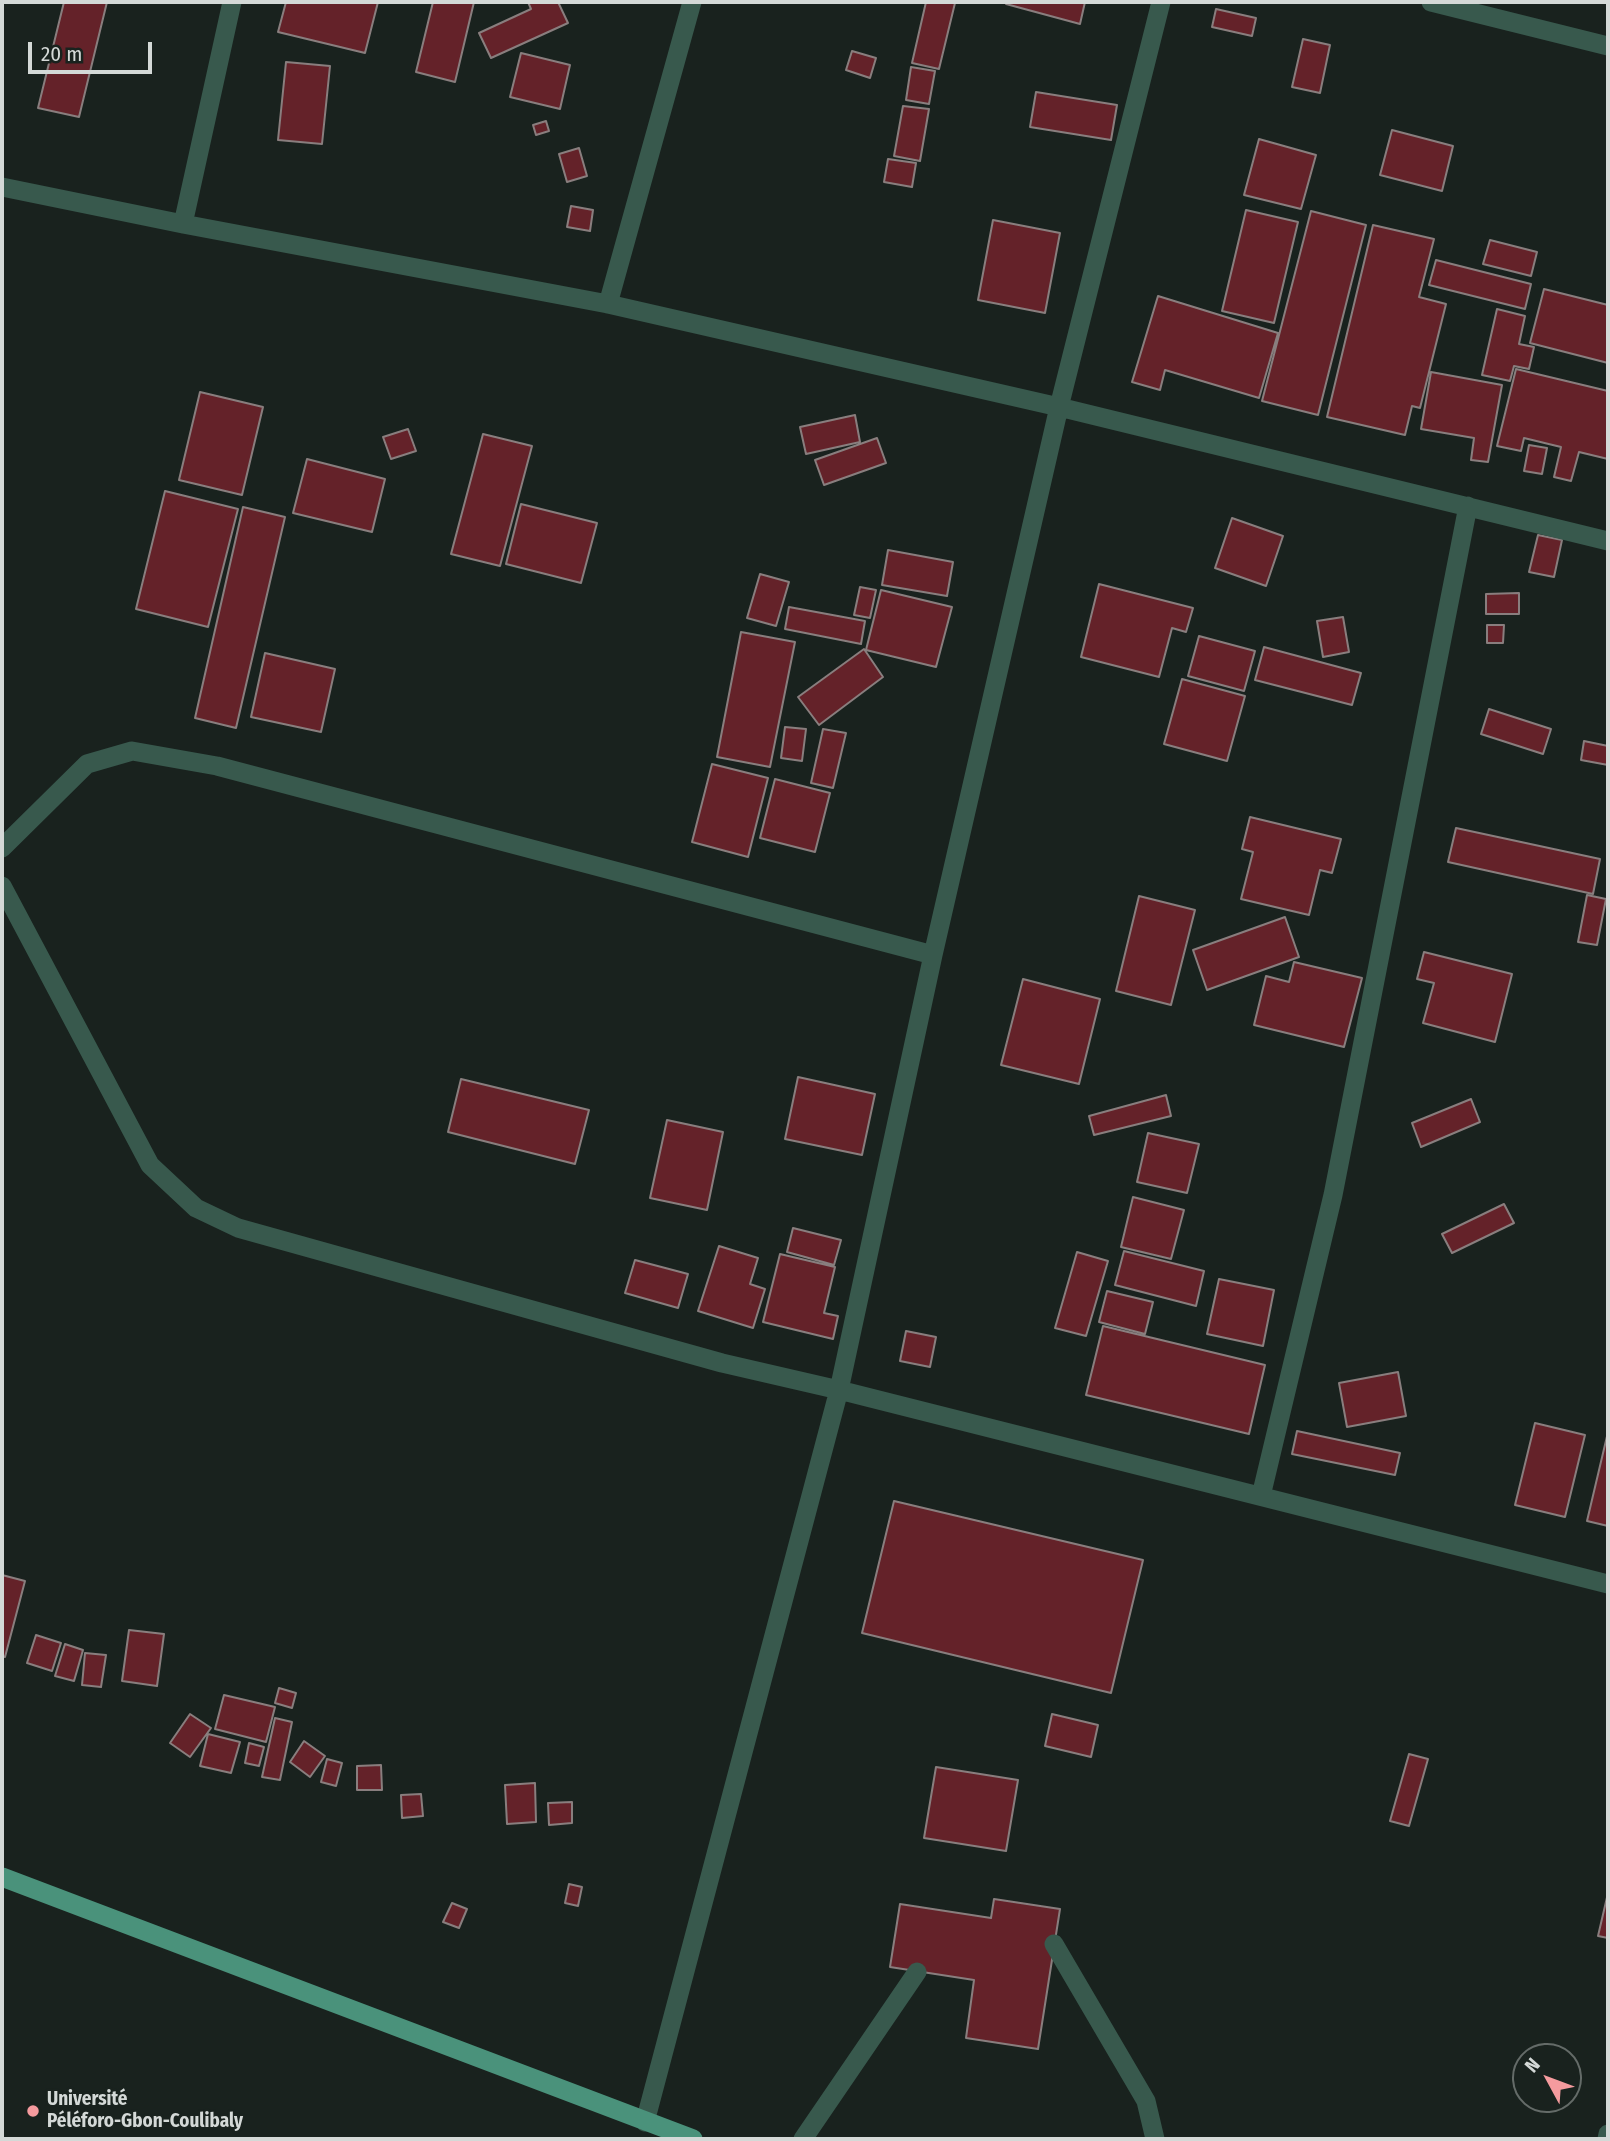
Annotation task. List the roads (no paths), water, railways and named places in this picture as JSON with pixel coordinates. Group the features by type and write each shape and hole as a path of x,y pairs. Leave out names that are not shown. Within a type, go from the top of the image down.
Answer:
{"main road":[{"path":"2,1877 693,2139"}],"street":[{"path":"183,224 232,2"},
{"path":"608,304 692,2"},
{"path":"645,2122 839,1390 933,955 1059,407 1161,2"},
{"path":"1431,2 1608,46"},
{"path":"2,187 608,304 1059,407 1608,541"},
{"path":"1261,1496 1333,1195 1468,506"},
{"path":"2,848 87,764 132,751 217,765 933,955"},
{"path":"2,886 150,1165 196,1208 239,1228 722,1363 839,1390 1608,1584"},
{"path":"1054,1944 1146,2101 1155,2139"},
{"path":"803,2139 917,1972"},
{"path":"1607,2139 1608,2134"}],"place":[{"name":"Université Péléforo-Gbon-Coulibaly","path":"33,2111"}]}
